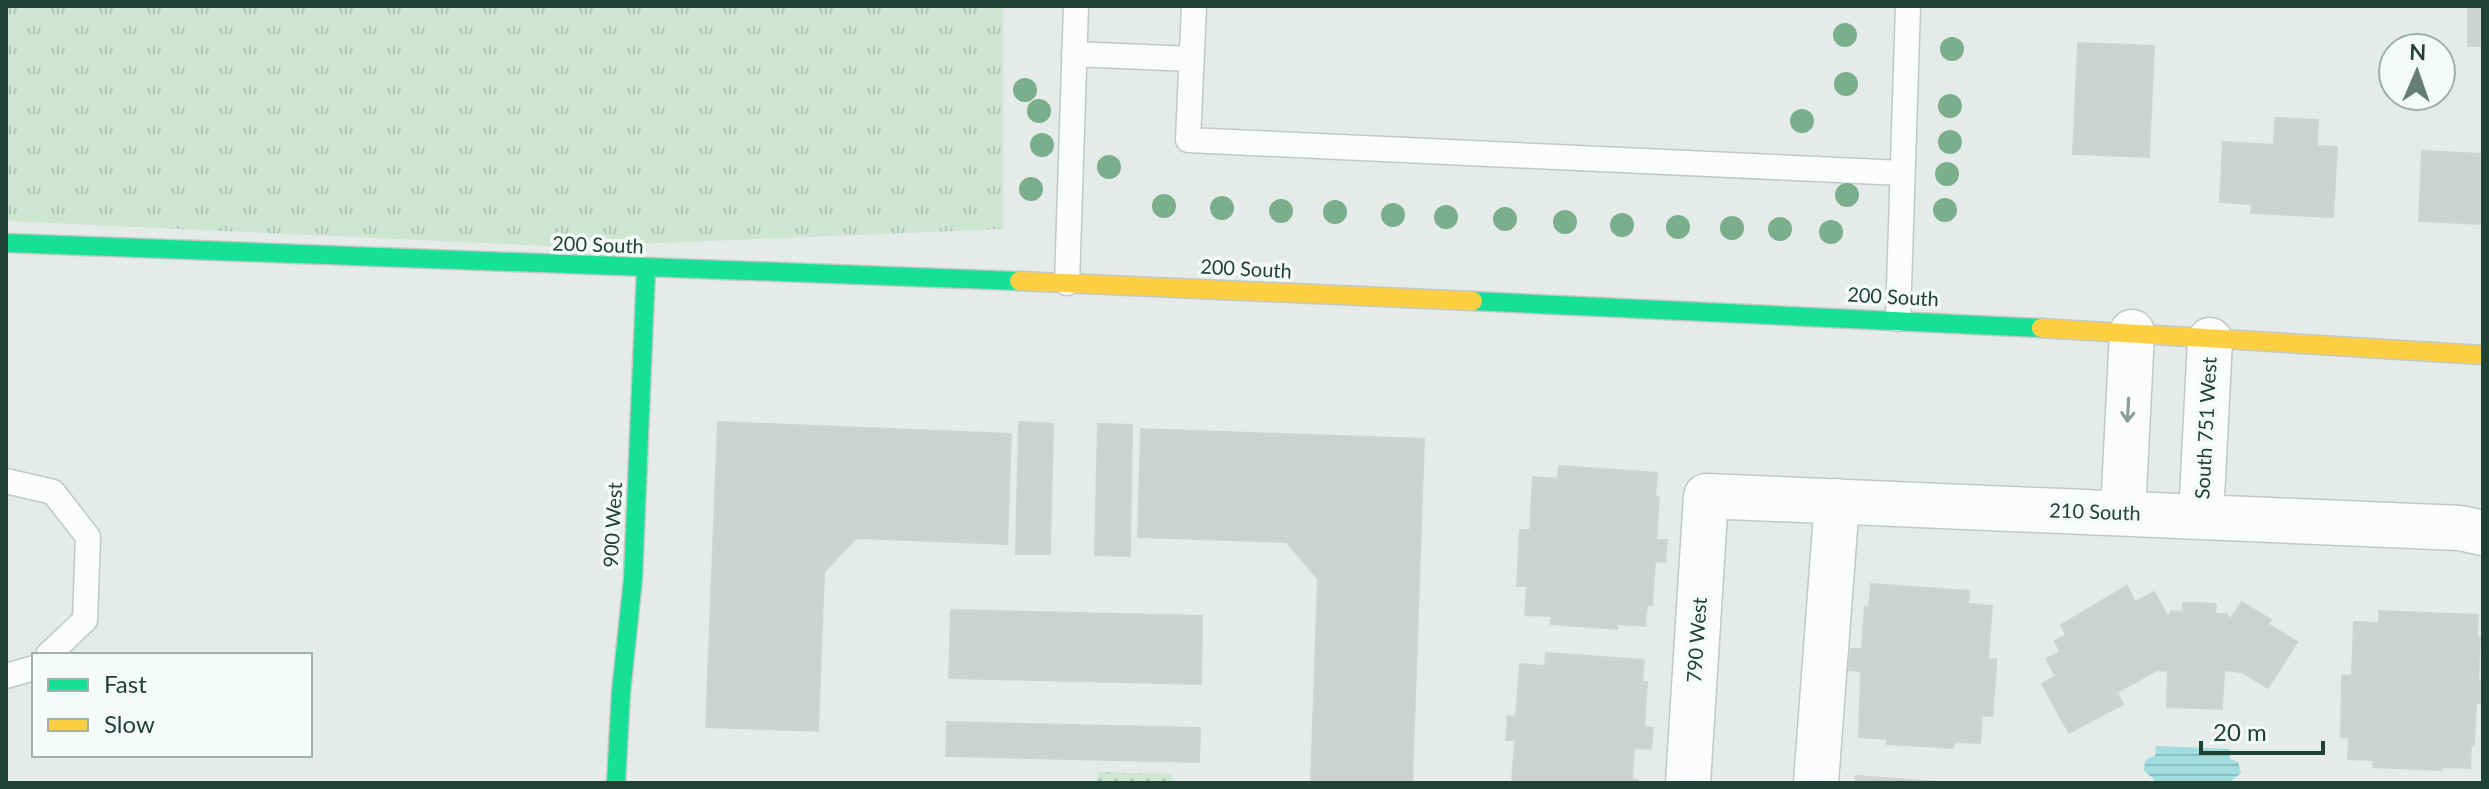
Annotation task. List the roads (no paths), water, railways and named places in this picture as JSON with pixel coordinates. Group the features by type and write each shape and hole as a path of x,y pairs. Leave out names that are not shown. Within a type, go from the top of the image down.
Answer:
{"street":[{"name":"200 South","path":"6,243 1067,283 1898,319 2483,355"},
{"name":"900 West","path":"616,783 621,692 633,579 646,269"},
{"path":"2123,513 2132,332"},
{"name":"South 751 West","path":"2201,517 2210,340"},
{"name":"210 South","path":"1706,496 2460,528 2483,533"},
{"name":"790 West","path":"1688,783 1706,496"},
{"path":"1816,783 1837,501"}],"lane":[{"path":"1067,283 1076,6"},
{"path":"1194,6 1188,140 1902,173"},
{"path":"1898,319 1908,6"},
{"path":"1074,54 1191,59"},
{"path":"6,481 53,492 88,537 85,620 50,653"},
{"path":"6,676 32,669"}],"water":[{"path":"2156,746 2230,749 2230,759 2238,762 2241,773 2229,783 2154,783 2154,779 2144,771 2145,761 2155,756"}]}
